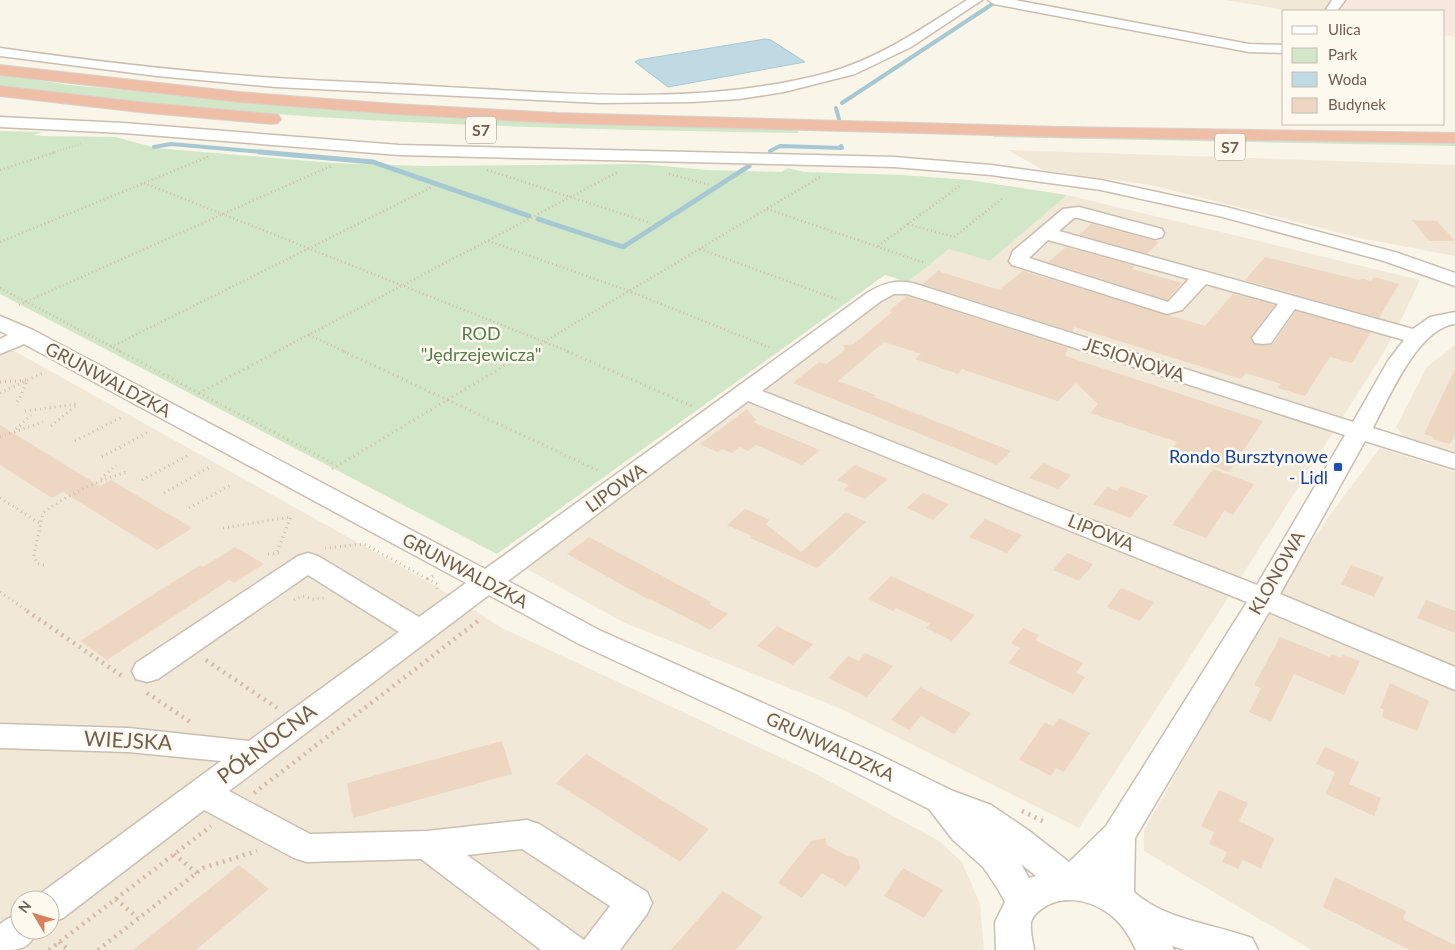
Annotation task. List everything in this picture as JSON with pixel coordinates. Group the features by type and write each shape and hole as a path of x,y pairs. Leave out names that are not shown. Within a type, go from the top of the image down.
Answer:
{"highway":[{"name":"S7","path":"0,70 239,97 394,109 556,118 1410,144"},
{"path":"0,91 148,108 288,120"},
{"name":"S7","path":"386,125 534,132 1410,144 1455,136"},
{"path":"1410,144 1455,153"}],"street":[{"path":"0,52 166,72 315,85 602,99 724,96 793,86 856,69 892,53 976,0"},
{"path":"994,0 1249,48 1282,49"},
{"path":"0,122 97,126 399,150 894,162 951,166 1031,175 1134,192 1226,212 1391,257 1455,280"},
{"path":"1155,233 1079,212 1069,213 1020,255 1019,261 1167,308 1175,306 1202,277"},
{"path":"1045,233 1296,304 1418,336"},
{"path":"1391,257 1455,269"},
{"path":"1263,338 1296,304 1310,293 1280,284"},
{"name":"LIPOWA","path":"486,583 874,297 890,288 910,288"},
{"name":"JESIONOWA","path":"910,288 1455,462"},
{"name":"KLONOWA","path":"1070,883 1118,836 1263,598 1399,362 1418,336 1451,313"},
{"name":"GRUNWALDZKA","path":"0,322 597,641 862,761 941,800 978,815 1016,840 1070,883"},
{"path":"0,347 25,335"},
{"name":"LIPOWA","path":"745,392 1263,598 1455,679"},
{"path":"137,678 308,562 420,631"},
{"name":"PÓŁNOCNA","path":"60,899 486,583"},
{"name":"WIEJSKA","path":"0,736 40,736 198,744 254,754"},
{"path":"203,792 232,810 306,848 426,844 528,834 634,903 598,950"},
{"name":"GRUNWALDZKA","path":"941,800 965,830 995,857 1011,878 1023,902"},
{"name":"KLONOWA","path":"1118,836 1127,906"},
{"path":"426,844 570,950"},
{"path":"1015,950 1012,938 1014,918 1023,902 1043,888 1070,883 1102,890 1127,906 1169,928 1239,950"},
{"path":"1127,906 1150,934 1155,950"}],"path":[{"path":"0,170 90,141"},
{"path":"0,242 210,156"},
{"path":"19,304 333,165"},
{"path":"487,169 651,223"},
{"path":"199,393 621,170"},
{"path":"332,469 825,174"},
{"path":"878,247 965,182"},
{"path":"144,183 545,341 699,409"},
{"path":"111,347 432,187"},
{"path":"908,224 954,237 1002,198"},
{"path":"766,209 925,263"},
{"path":"488,241 629,291 779,351"},
{"path":"700,249 847,303"},
{"path":"0,288 337,466"},
{"path":"309,335 607,475"},
{"path":"0,393 45,372"},
{"path":"0,382 27,380"},
{"path":"15,405 21,396 27,380"},
{"path":"25,411 78,404 51,426"},
{"path":"16,430 31,415"},
{"path":"75,441 122,417"},
{"path":"0,437 43,422"},
{"path":"102,457 150,431"},
{"path":"142,480 189,454"},
{"path":"98,481 116,465"},
{"path":"164,493 210,468"},
{"path":"44,565 37,563 34,555 44,513 52,506 98,481 127,472"},
{"path":"189,508 231,485"},
{"path":"0,498 41,524"},
{"path":"223,528 291,517 276,554"},
{"path":"315,549 364,544 428,579"},
{"path":"268,554 286,552"},
{"path":"0,592 137,678 205,732 198,744"},
{"path":"286,605 302,596 322,599 330,597"},
{"path":"49,950 478,621"},
{"path":"214,655 206,660 279,710 273,714"},
{"path":"98,950 203,868 264,848"},
{"path":"174,854 197,873"},
{"path":"116,899 138,918"},
{"path":"59,942 69,950"}],"shaded area":[{"path":"1225,0 1455,0 1455,37 1445,35 1445,10 1288,10"},
{"path":"1340,0 1455,0 1455,37 1445,35 1445,10 1332,10"},
{"path":"1008,150 1455,165 1455,256 1365,239 1151,185 1043,170"},
{"path":"1067,195 1420,280 1381,357 1079,828 837,707 625,623 523,567 908,282 949,249 990,261"},
{"path":"0,343 432,584 502,628 814,773 939,841 962,862 980,904 984,950 0,950"},
{"path":"1455,345 1455,456 1408,441 1396,427 1427,367"},
{"path":"1380,448 1455,472 1455,950 1312,950 1144,851 1144,830 1285,582 1332,512"}],"green space":[{"path":"0,74 69,85 227,99 798,130 798,133 498,126 299,116 99,98 0,86"},
{"name":"ROD \"Jędrzejewicza\"","path":"0,131 41,132 34,135 43,136 116,137 156,148 333,163 425,166 641,164 707,170 782,172 788,168 804,172 903,175 969,180 1067,195 990,261 949,249 908,282 885,275 497,554 0,294"},
{"path":"993,134 1455,144 1455,146 994,137"}],"water":[{"path":"765,39 771,40 805,62 668,87 635,62 638,60"}],"building":[{"path":"1412,220 1437,221 1455,241 1429,241"},
{"path":"1091,224 1159,242 1147,254 1079,235"},
{"path":"1066,247 1135,266 1132,269 1182,283 1167,300 1048,262"},
{"path":"1265,257 1360,280 1361,278 1371,281 1374,277 1399,284 1379,318 1245,280"},
{"path":"938,271 999,290 1023,271 1205,326 1233,294 1275,305 1251,337 1255,345 1273,344 1296,311 1371,332 1352,363 1330,357 1305,396 1278,388 1281,384 1246,373 1241,379 1074,327 1073,332 922,284"},
{"path":"907,296 1068,348 1065,356 1263,421 1229,472 1176,453 1179,449 1173,447 1177,442 1090,413 1098,404 1076,383 1058,401 962,369 958,374 915,359 921,354 884,342 838,381 1011,451 997,465 793,383 819,362 826,364 845,350 843,345 854,344 892,312 889,311"},
{"path":"1455,369 1455,435 1450,444 1432,439 1433,437 1424,434"},
{"path":"747,409 756,420 753,422 820,450 802,465 756,445 748,451 740,447 732,453 722,449 718,452 700,444"},
{"path":"0,425 100,486 111,480 192,528 157,550 63,492 52,498 0,465"},
{"path":"1043,463 1071,475 1058,489 1029,478"},
{"path":"855,465 888,479 865,499 843,490 849,485 837,480"},
{"path":"1213,469 1254,484 1233,515 1224,511 1206,538 1172,525"},
{"path":"1121,486 1148,496 1130,518 1093,504 1107,487 1117,491"},
{"path":"923,493 949,504 933,520 907,508"},
{"path":"745,509 770,520 766,524 801,552 846,512 866,522 817,568 750,538 752,536 727,525"},
{"path":"985,519 1022,535 1007,553 969,537"},
{"path":"589,537 711,602 709,604 728,614 710,630 649,600 567,554"},
{"path":"235,547 264,564 234,583 229,580 107,660 80,641 200,565 203,567"},
{"path":"1067,553 1093,564 1079,581 1053,570"},
{"path":"1351,565 1384,577 1374,597 1341,584"},
{"path":"891,576 975,615 952,641 926,628 930,624 896,608 893,611 868,599"},
{"path":"1121,588 1154,602 1140,621 1107,607"},
{"path":"1426,600 1455,611 1455,633 1417,618"},
{"path":"777,626 813,644 793,665 757,646"},
{"path":"1023,628 1039,635 1035,640 1083,663 1076,673 1085,677 1073,694 1008,663 1020,648 1011,643"},
{"path":"1280,637 1330,657 1331,654 1341,658 1343,655 1360,661 1344,695 1294,674 1271,722 1249,712 1261,688 1254,685"},
{"path":"865,653 893,666 867,697 828,678 848,656 859,661"},
{"path":"1390,683 1429,701 1417,731 1382,717 1384,710 1380,708"},
{"path":"920,687 971,713 954,734 921,716 909,730 891,720"},
{"path":"1059,718 1090,733 1064,772 1056,768 1051,776 1019,760 1045,722 1053,726"},
{"path":"502,741 512,774 353,818 347,783"},
{"path":"1325,747 1359,762 1349,784 1381,798 1374,816 1326,794 1335,772 1316,764"},
{"path":"586,754 709,829 680,862 556,783"},
{"path":"1219,790 1248,803 1239,821 1274,838 1261,869 1243,860 1238,869 1222,862 1227,852 1209,844 1214,832 1201,826"},
{"path":"825,838 827,845 847,856 858,859 860,868 846,887 822,873 802,898 778,883 811,841"},
{"path":"239,865 269,889 196,950 133,950"},
{"path":"903,868 943,890 924,918 884,896"},
{"path":"1335,877 1406,911 1403,919 1455,945 1455,950 1410,950 1323,907"},
{"path":"723,891 763,917 736,950 671,950"}],"waterway":[{"path":"842,103 994,3"},
{"path":"836,108 839,119"},
{"path":"154,147 171,144 274,153"},
{"path":"770,151 780,146 842,148 841,146"},
{"path":"260,152 373,162 529,216"},
{"path":"538,219 623,247 749,166"}],"place":[{"name":"Rondo Bursztynowe - Lidl","path":"1338,467"}]}
